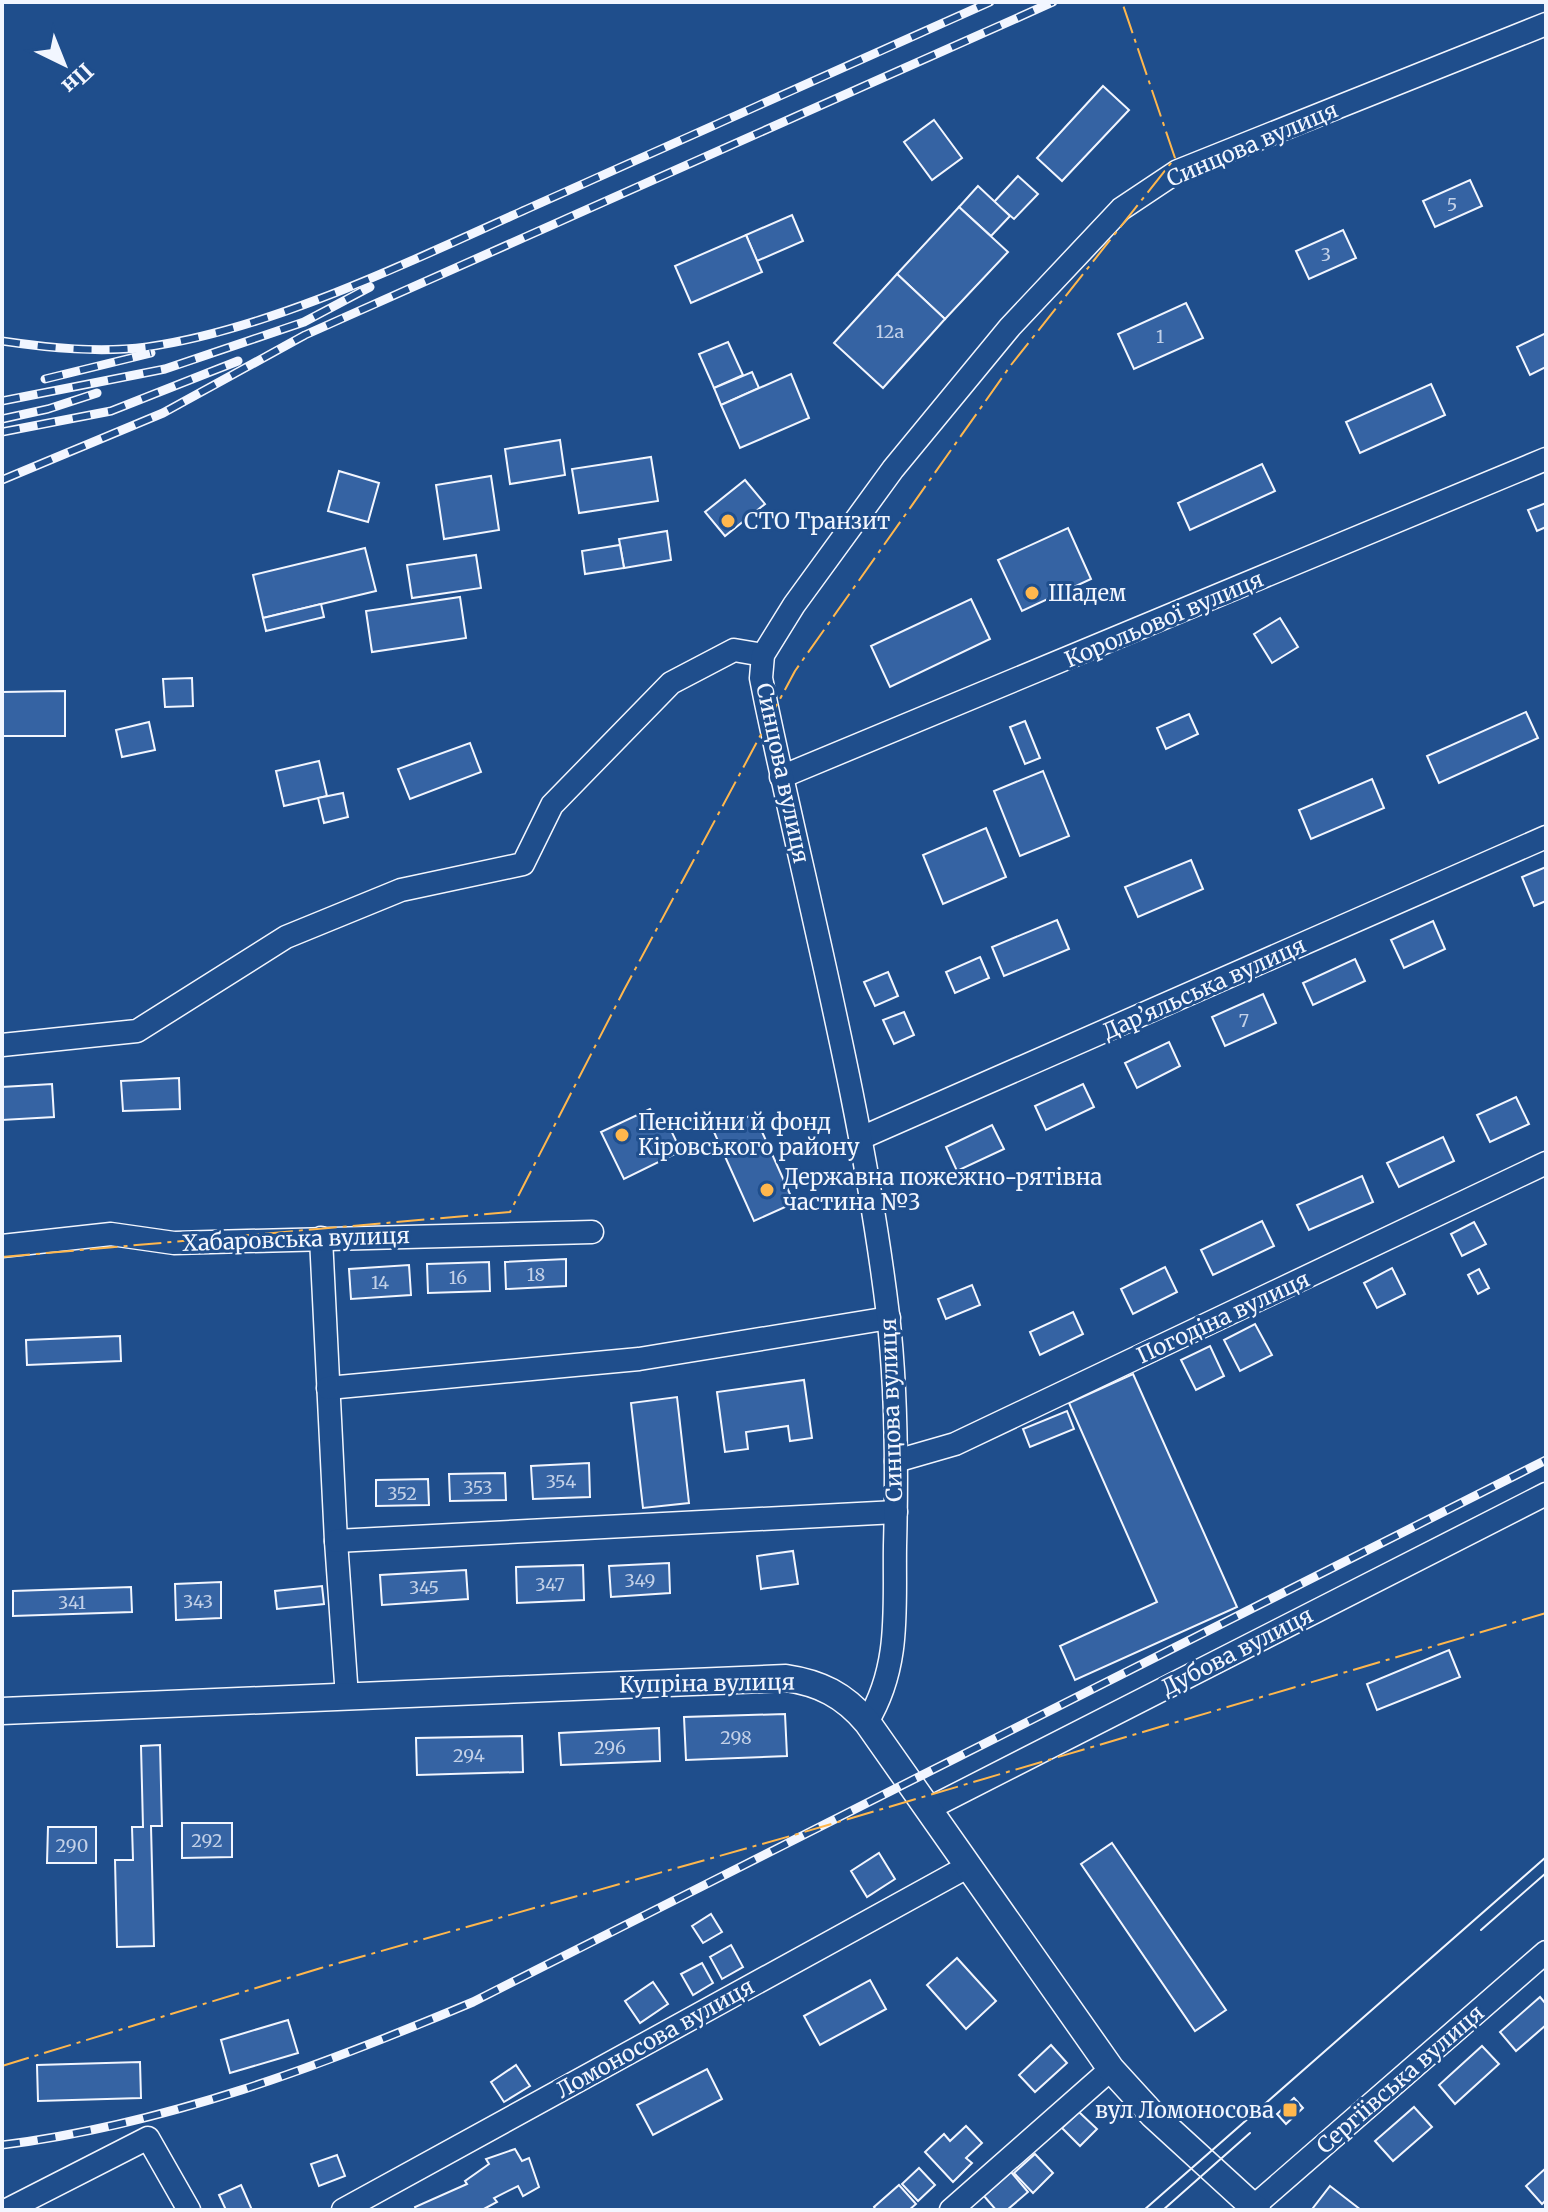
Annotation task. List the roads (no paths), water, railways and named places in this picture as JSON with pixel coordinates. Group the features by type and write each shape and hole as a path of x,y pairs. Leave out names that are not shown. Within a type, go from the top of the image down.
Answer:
{"main road":[{"name":"Купріна вулиця","path":"2,1711 786,1678 807,1681 833,1691 867,1722 1111,2069 1153,2115 1255,2208"}],"street":[{"name":"Синцова вулиця","path":"867,1722 883,1695 891,1667 896,1461 889,1318 861,1138 761,678 763,655 794,605 893,469 1010,327 1121,209 1182,170 1546,24"},
{"name":"Корольової вулиця","path":"781,777 1546,459"},
{"path":"2,1045 137,1031 286,937 401,890 523,864 552,805 671,683 734,650 763,655"},
{"name":"Дар’яльська вулиця","path":"861,1138 1546,837"},
{"name":"Погодіна вулиця","path":"896,1461 955,1444 1546,1163"},
{"name":"Хабаровська вулиця","path":"2,1246 111,1234 174,1243 592,1232"},
{"path":"321,1238 347,1697"},
{"path":"328,1388 639,1359 889,1318"},
{"name":"Дубова вулиця","path":"928,1809 1546,1494"},
{"path":"336,1541 896,1512"},
{"name":"Ломоносова вулиця","path":"343,2210 967,1867"},
{"name":"Сергіївська вулиця","path":"1255,2208 1546,1952"},
{"path":"951,2210 1111,2069"},
{"path":"7,2210 148,2138 189,2210"}],"tram line":[{"path":"1144,2210 1546,1857"},
{"path":"1481,1930 1546,1873"},
{"path":"1163,2210 1250,2133"}],"railway":[{"path":"2,341 74,349 147,347 194,338 292,309 436,250 990,2"},
{"path":"2,480 163,413 305,335 1053,2"},
{"path":"2,401 165,369 304,322 370,287"},
{"path":"45,379 151,353"},
{"path":"2,432 111,411 238,361"},
{"path":"2,419 48,409 97,393"},
{"path":"2,2145 63,2136 183,2108 301,2070 473,2002 1546,1460"}],"place":[{"name":"СТО Транзит","path":"728,521"},
{"name":"Шадем","path":"1032,593"},
{"name":"Пенсійни й фонд Кіровського району","path":"622,1135"},
{"name":"Державна пожежно-рятівна частина №3","path":"767,1190"},
{"name":"вул Ломоносова","path":"1290,2110"}]}
